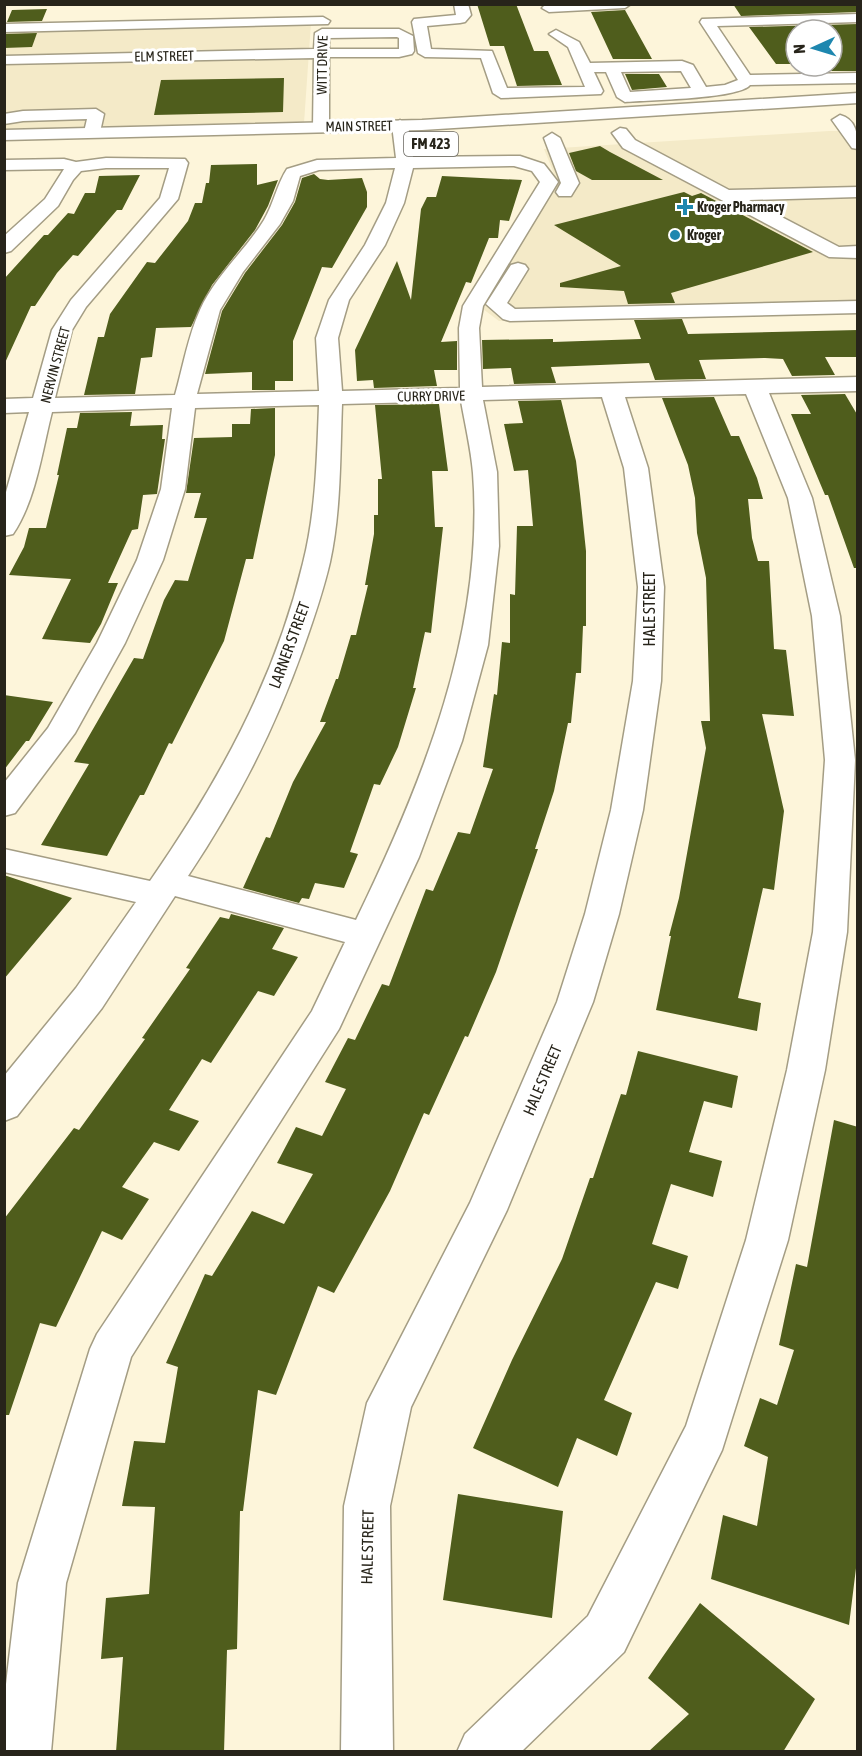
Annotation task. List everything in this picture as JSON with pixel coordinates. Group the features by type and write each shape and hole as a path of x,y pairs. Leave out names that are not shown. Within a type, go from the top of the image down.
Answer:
{"street":[{"name":"WITT DRIVE","path":"321,127 318,64 325,4"},
{"path":"4,28 322,26 419,22 460,19 464,15 461,4"},
{"path":"550,8 625,4"},
{"path":"746,81 707,22 858,18"},
{"path":"419,22 425,53 487,54 501,93 595,91"},
{"name":"ELM STREET","path":"4,60 170,56 318,64 407,51 406,36 399,33 322,26"},
{"path":"556,34 572,42 604,112"},
{"path":"170,56 168,69 229,70"},
{"path":"585,68 682,66 688,68 701,92"},
{"path":"611,67 626,96 701,92 728,99"},
{"path":"614,133 621,125 634,121 676,116 728,99 746,81 858,78"},
{"name":"MAIN STREET","path":"4,135 321,127 401,145 604,112 728,99 858,98"},
{"path":"4,119 96,114 92,132"},
{"path":"27,134 34,116"},
{"path":"856,139 834,120 858,119"},
{"path":"614,133 643,131"},
{"path":"614,133 629,144 836,253 858,252"},
{"path":"574,136 546,138 570,183 496,304 510,315 858,307"},
{"path":"4,805 60,734 111,643 150,560 173,489 184,402 210,310 235,270 271,224 284,201 293,173 401,145 526,162 540,167 546,173 549,182 473,306 469,328 471,395 485,472 486,546 474,645 447,741 403,857 326,1020 112,1349 42,1582 25,1752"},
{"name":"LARNER STREET","path":"4,1105 89,998 204,827 243,759 268,703 305,605 317,561 327,487 331,399 327,338 339,300 375,245 395,203 401,145"},
{"path":"4,153 181,156"},
{"path":"4,165 64,164 76,167 181,156"},
{"name":"NERVIN STREET","path":"4,529 18,496 44,405 62,330 78,304 169,199 181,156"},
{"path":"4,248 52,202 66,177 76,167"},
{"path":"725,195 858,192"},
{"path":"469,328 858,318"},
{"name":"CURRY DRIVE","path":"4,406 858,384"},
{"path":"483,1752 606,1634 706,1434 767,1240 806,1070 830,932 840,760 826,616 800,498 755,387"},
{"name":"HALE STREET","path":"367,1752 367,1506 389,1403 487,1210 574,1002 602,914 627,810 647,681 651,587 636,468 612,392"},
{"path":"4,860 163,889 366,934"}],"shaded area":[{"path":"311,23 304,123 5,129 4,29"},
{"path":"857,131 857,312 499,321 479,306 557,181 544,149"}],"building":[{"path":"477,4 516,4 534,51 548,51 562,85 517,86 504,46 490,46"},
{"path":"733,4 858,4 858,12 741,16"},
{"path":"47,9 42,21 7,22 12,10"},
{"path":"625,10 652,59 613,59 591,12"},
{"path":"844,24 858,24 858,71 844,71"},
{"path":"784,26 784,64 776,64 749,27"},
{"path":"37,33 32,47 4,48 4,34"},
{"path":"625,74 659,74 667,87 632,90"},
{"path":"284,78 283,112 154,115 161,80"},
{"path":"600,146 663,180 592,180 576,171 569,153"},
{"path":"257,164 257,185 278,180 268,206 255,230 212,285 191,327 156,328 152,357 141,358 135,394 84,395 98,337 104,337 110,314 147,262 155,263 188,221 195,203 202,203 206,183 209,183 211,165"},
{"path":"314,174 320,179 328,180 362,178 367,192 367,207 332,268 322,267 293,341 293,381 275,381 275,390 252,390 252,372 205,374 222,311 245,273 282,225 295,202 302,178"},
{"path":"140,175 122,210 117,210 78,256 73,255 57,273 35,306 31,306 4,365 4,279 44,235 48,235 68,213 74,214 85,193 95,193 99,176"},
{"path":"442,176 522,180 509,221 500,220 498,238 489,238 471,283 466,282 441,342 457,341 457,370 434,370 437,386 374,388 373,380 357,381 355,350 397,261 411,300 421,209 427,197 436,197"},
{"name":"Kroger","path":"684,192 692,196 701,193 813,252 671,293 675,303 628,304 624,291 560,287 560,283 621,266 554,225"},
{"path":"682,319 688,334 858,330 858,357 825,357 835,375 792,376 783,359 765,358 699,360 706,379 655,380 649,363 551,367 556,383 514,384 511,368 483,369 482,340 553,339 553,342 641,339 634,320"},
{"path":"845,394 858,416 858,568 854,568 828,495 825,495 791,414 811,414 801,395"},
{"path":"714,397 731,436 739,436 757,478 763,499 748,499 752,538 758,561 769,561 774,649 786,650 794,716 762,714 784,811 774,890 763,888 738,998 761,1003 757,1031 656,1010 706,748 701,721 710,721 706,578 697,533 695,498 688,465 662,398"},
{"path":"561,400 576,461 580,494 586,551 586,626 583,626 581,673 576,673 571,723 568,723 554,791 535,849 538,849 496,972 468,1037 465,1036 429,1115 424,1113 390,1191 334,1293 318,1286 276,1395 258,1390 243,1511 240,1511 237,1649 227,1650 224,1752 116,1752 123,1657 101,1659 106,1598 149,1594 155,1507 122,1506 134,1441 165,1443 178,1367 166,1363 205,1274 212,1276 252,1211 284,1224 313,1174 277,1163 296,1127 322,1136 346,1089 325,1082 348,1038 355,1040 382,984 389,986 426,889 433,891 458,832 470,834 493,769 483,767 494,694 497,695 502,642 510,643 510,594 515,595 517,526 533,526 528,470 514,471 504,424 523,423 518,401"},
{"path":"439,404 448,471 432,471 435,527 443,527 431,633 425,632 413,688 416,688 398,747 380,785 374,784 350,852 358,854 344,888 315,883 309,899 302,898 299,903 243,888 266,837 270,838 293,782 326,722 320,722 336,679 338,679 351,635 356,635 368,585 365,585 374,534 374,515 378,515 378,479 382,479 375,405"},
{"path":"275,408 275,455 253,559 246,559 224,641 172,744 169,743 144,795 140,795 107,856 41,845 89,764 74,762 134,658 143,659 164,600 175,580 188,581 207,518 194,518 201,493 186,493 194,438 232,437 232,424 250,424 251,409"},
{"path":"132,412 130,426 163,425 162,439 165,439 157,494 143,495 138,529 132,530 108,583 118,583 101,624 90,643 42,639 71,579 9,575 24,547 29,528 46,528 59,475 57,475 67,428 77,428 80,413"},
{"path":"4,695 53,702 29,741 26,741 4,770"},
{"path":"4,875 72,898 4,979"},
{"path":"231,914 284,928 272,949 298,957 274,996 258,991 211,1063 202,1059 169,1110 199,1121 179,1151 154,1142 122,1187 149,1199 122,1240 102,1231 56,1327 40,1323 9,1415 4,1415 4,1219 74,1128 79,1130 145,1039 142,1038 190,969 186,968 220,917 229,919"},
{"path":"638,1051 738,1076 732,1108 704,1101 689,1152 722,1161 713,1197 671,1184 652,1244 688,1256 678,1289 656,1282 604,1400 632,1413 617,1456 577,1438 558,1487 473,1448 512,1360 562,1259 590,1178 593,1178 621,1094 626,1095"},
{"path":"834,1120 858,1127 858,1552 849,1625 711,1579 723,1515 757,1526 768,1457 744,1446 760,1398 777,1405 794,1350 779,1345 796,1264 807,1267"},
{"path":"458,1494 563,1511 552,1618 443,1600"},
{"path":"700,1603 815,1699 783,1752 648,1752 689,1714 648,1678"}],"place":[{"name":"Kroger Pharmacy","path":"685,207"},
{"name":"Kroger","path":"675,235"}]}
